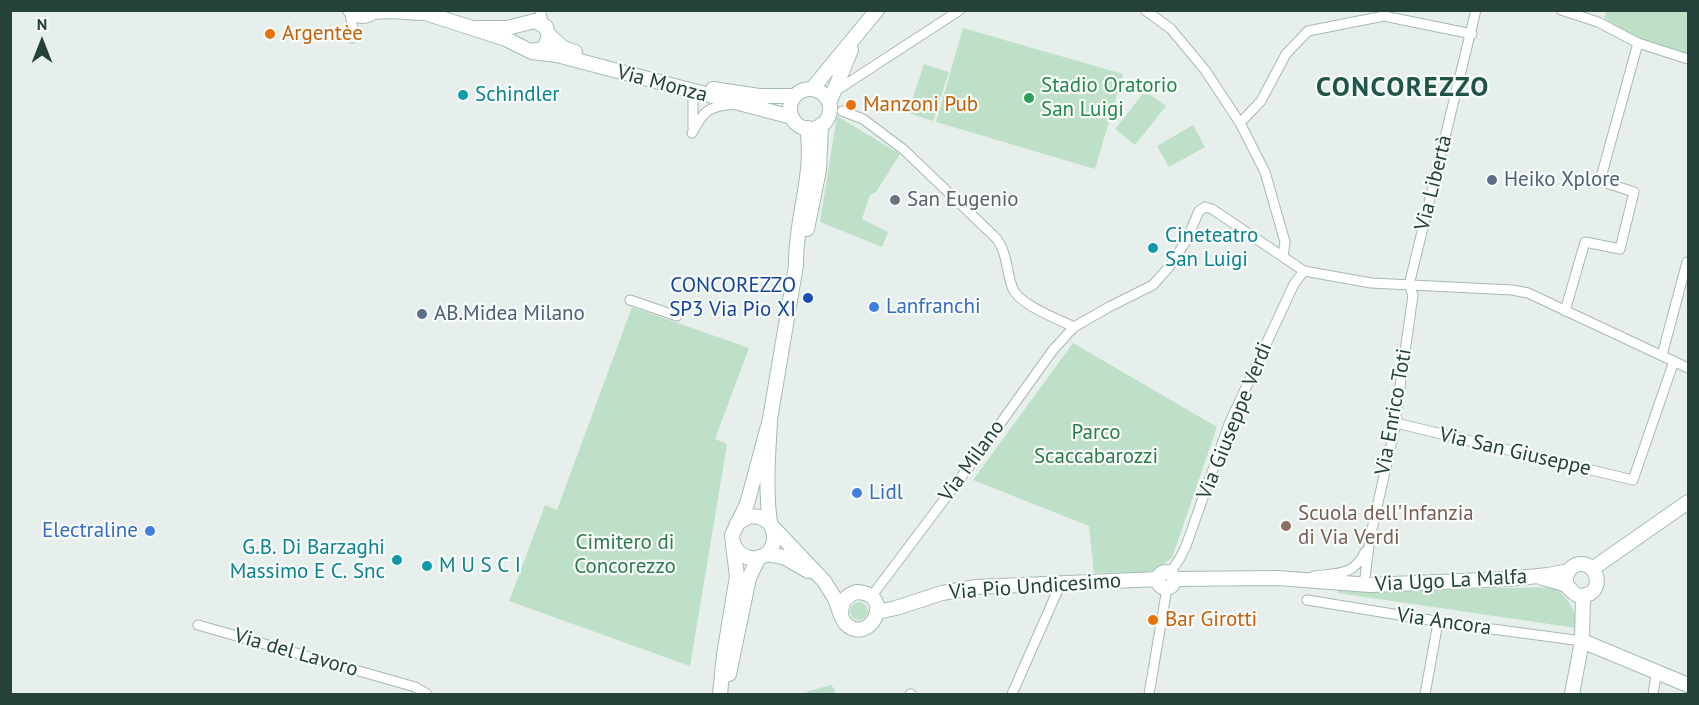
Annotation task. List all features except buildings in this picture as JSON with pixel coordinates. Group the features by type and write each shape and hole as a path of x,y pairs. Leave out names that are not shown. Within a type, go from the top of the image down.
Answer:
{"main road":[{"name":"Via Monza","path":"350,10 360,16 390,11 419,12 477,28 526,49 565,57 693,93 792,117"},
{"path":"812,89 877,10"},
{"name":"Via Monza","path":"477,28 499,29 526,20"},
{"path":"526,20 536,21 546,30 545,47 538,51 526,49 518,34 526,20"},
{"name":"Via Monza","path":"546,30 559,46 567,50 700,86 759,96 794,96"},
{"path":"796,265 804,246 819,170 821,125 829,115 830,98 856,38"},
{"path":"821,125 807,128 796,123 790,106 794,96 801,91 812,89 830,98"},
{"path":"722,694 724,654 737,576 732,540 733,530 747,504 770,419 796,265 795,244 808,173 807,128"},
{"path":"722,694 749,578 762,556 774,542 767,488 770,419"},
{"path":"1572,694 1582,641 1583,596 1592,591 1597,583 1592,569 1689,502"},
{"path":"737,524 744,518 756,516 764,519 823,580 846,623 851,627 862,629 873,623 877,612 875,601 862,592 852,594 843,601 841,613"},
{"path":"732,540 741,555 750,558 784,557 832,586 852,594"},
{"name":"Via Ugo La Malfa","path":"1364,585 1538,576 1569,570 1577,565 1588,566 1592,569"},
{"path":"1566,585 1566,575 1569,570"},
{"name":"Via Ugo La Malfa","path":"1538,576 1566,585 1573,593 1583,596"},
{"name":"Via Pio Undicesimo","path":"877,612 964,588 1167,580 1292,579 1364,585"},
{"path":"1582,641 1689,684"}],"street":[{"path":"350,10 352,38 372,13"},
{"path":"540,10 546,30"},
{"path":"830,98 960,10"},
{"path":"1145,10 1171,30 1206,70 1240,123 1265,172 1285,242 1283,256 1304,271 1371,283 1512,290 1528,293 1689,368"},
{"name":"Via Libertà","path":"1409,285 1476,10"},
{"path":"1565,11 1598,22 1638,42 1689,59"},
{"path":"1240,123 1261,101 1286,54 1308,31 1384,16 1472,34"},
{"path":"1565,311 1584,242 1620,249 1634,192 1600,181 1638,42"},
{"path":"693,93 692,133 700,118 708,110 738,103"},
{"path":"842,111 863,119 903,149 997,239 1004,249 1013,290 1022,300 1074,327"},
{"name":"Via Milano","path":"871,597 1053,350 1074,327 1153,285 1169,267 1186,241 1199,211 1205,207 1212,209 1283,256"},
{"path":"1662,355 1687,262"},
{"name":"Via Giuseppe Verdi","path":"1167,580 1186,546 1229,424 1294,284 1304,271"},
{"name":"Via Enrico Toti","path":"1364,585 1370,538 1396,423 1413,295 1409,285"},
{"path":"630,300 677,316"},
{"name":"Via San Giuseppe","path":"1396,423 1633,480 1674,361"},
{"name":"Via Enrico Toti","path":"1292,579 1352,569 1360,561 1370,538"},
{"path":"1149,694 1167,580"},
{"path":"1012,694 1061,583"},
{"name":"Via Ancora","path":"1307,600 1430,620 1440,624 1582,641"},
{"path":"1425,694 1437,628 1440,624"},
{"name":"Via del Lavoro","path":"198,625 415,687 427,694"},
{"path":"1653,694 1657,670"}],"green space":[{"path":"1606,11 1688,11 1688,56 1637,38 1604,18"},
{"name":"Stadio Oratorio San Luigi","path":"963,28 1123,74 1095,169 936,122"},
{"path":"924,64 949,72 933,121 908,113"},
{"path":"1145,91 1166,106 1135,145 1115,129"},
{"path":"837,116 900,154 876,192 870,195 862,219 888,232 882,247 820,222"},
{"path":"1193,125 1205,147 1169,167 1157,146"},
{"name":"Cimitero di Concorezzo","path":"632,307 749,348 715,439 727,444 690,666 509,601 545,505 557,510"},
{"name":"Parco Scaccabarozzi","path":"1073,343 1217,427 1172,558 1151,572 1094,573 1089,526 973,480"},
{"path":"1554,587 1571,605 1576,628 1338,593 1338,590"},
{"path":"859,602 865,605 868,611 865,617 859,620 853,617 850,611 853,605"},
{"path":"831,685 835,690 834,694 804,694 809,691"}],"place":[{"name":"Argentèe","path":"270,34"},
{"name":"Schindler","path":"463,95"},
{"name":"Stadio Oratorio San Luigi","path":"1029,98"},
{"name":"Manzoni Pub","path":"851,105"},
{"name":"Heiko Xplore","path":"1492,180"},
{"name":"San Eugenio","path":"895,200"},
{"name":"Cineteatro San Luigi","path":"1153,248"},
{"name":"CONCOREZZO SP3 Via Pio XI","path":"808,298"},
{"name":"Lanfranchi","path":"874,307"},
{"name":"AB.Midea Milano","path":"422,314"},
{"name":"Lidl","path":"857,493"},
{"name":"Scuola dell'Infanzia di Via Verdi","path":"1286,526"},
{"name":"Electraline","path":"150,531"},
{"name":"G.B. Di Barzaghi Massimo E C. Snc","path":"397,560"},
{"name":"M U S C I","path":"427,566"},
{"name":"Bar Girotti","path":"1153,620"}],"district":[{"name":"CONCOREZZO","path":"1403,88"}]}
